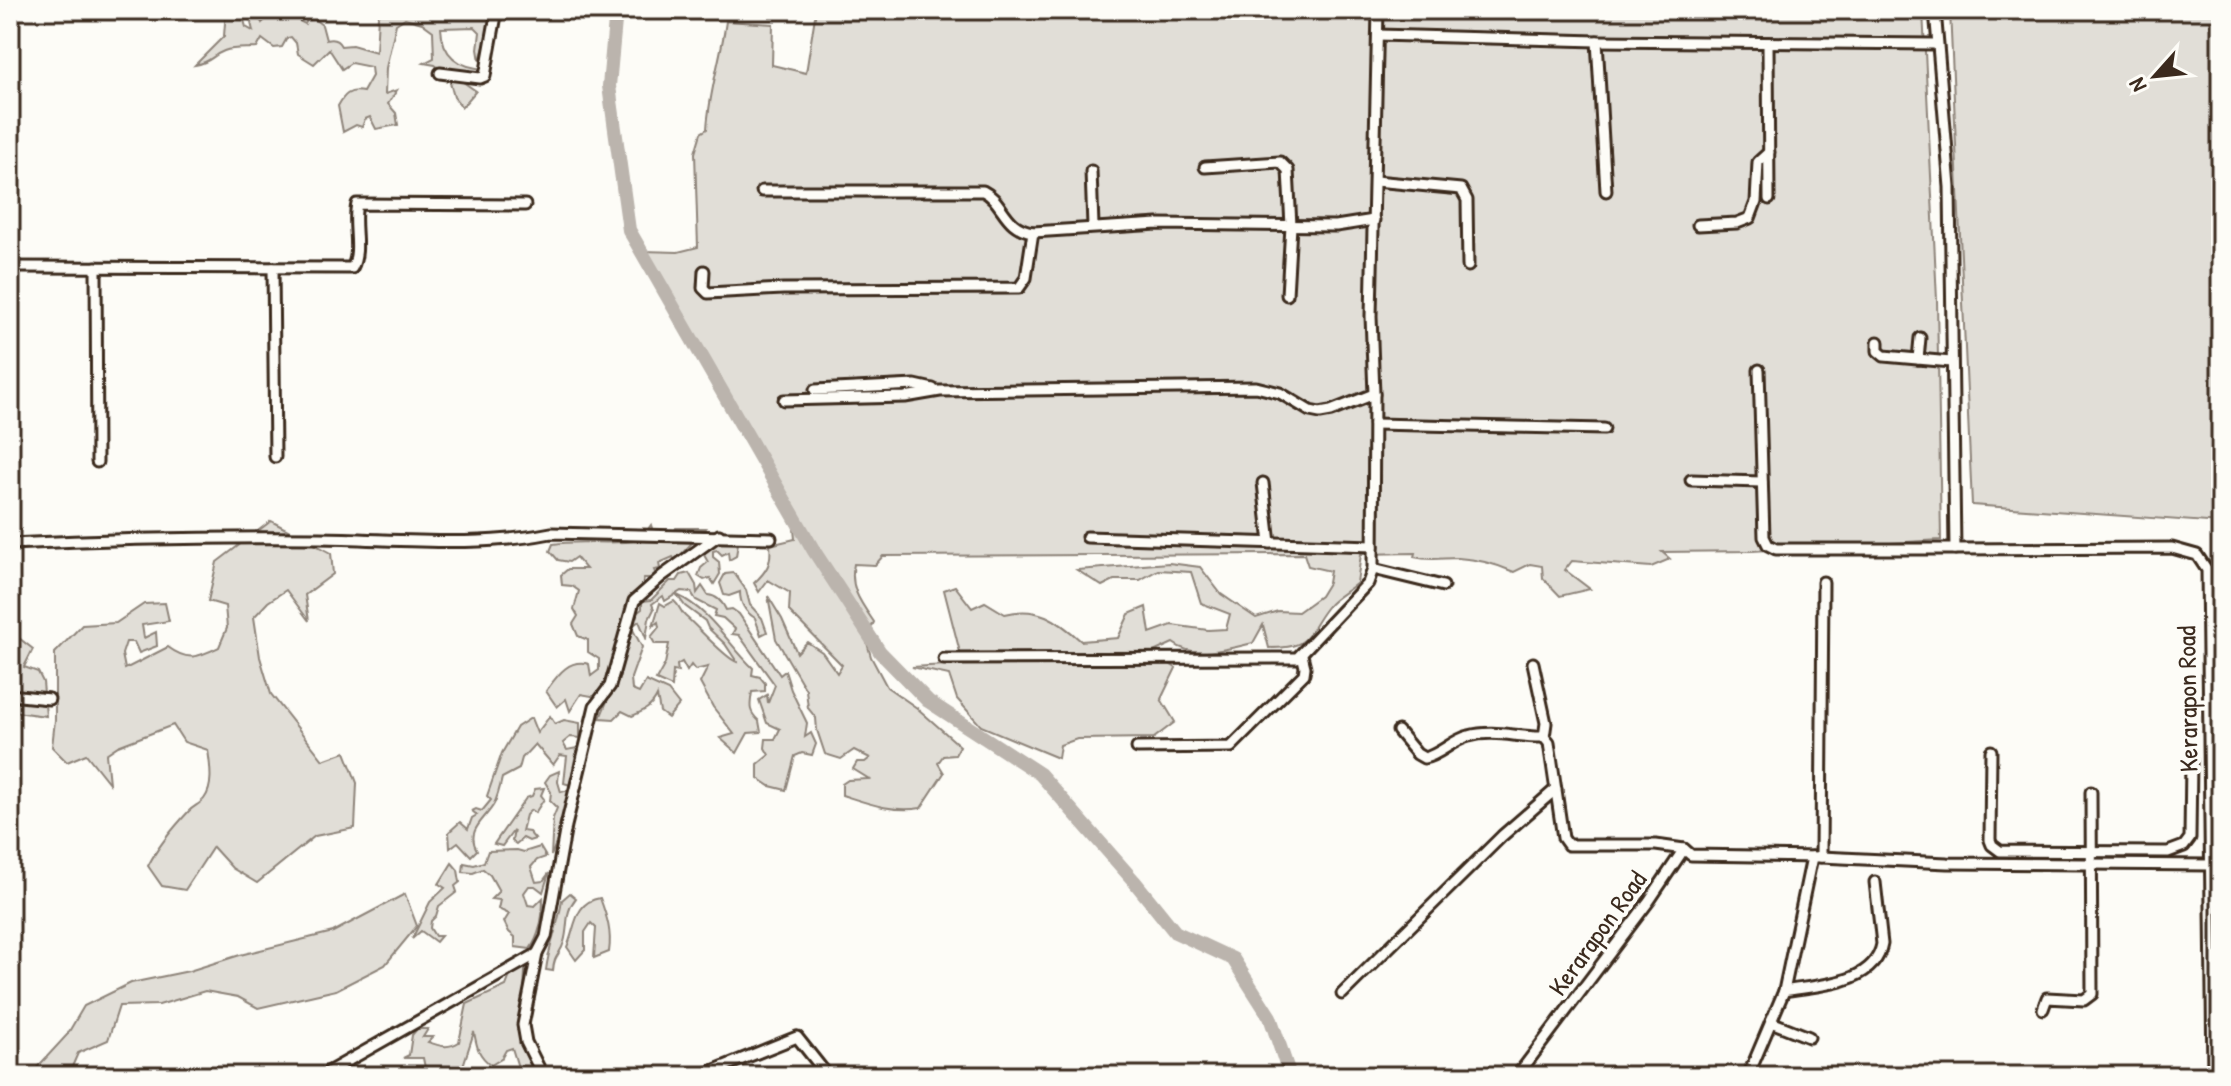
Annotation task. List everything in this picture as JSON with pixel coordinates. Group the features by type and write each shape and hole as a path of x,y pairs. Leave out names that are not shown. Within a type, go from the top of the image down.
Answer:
{"street":[{"path":"440,73 485,76 497,10"},
{"path":"944,659 1297,658 1368,583 1373,569 1371,316 1378,10"},
{"path":"1759,370 1764,537 1768,545 1776,549 1955,549 1950,187 1935,10"},
{"path":"1378,35 1597,41 1936,44"},
{"path":"1597,41 1606,191"},
{"path":"1768,43 1769,199"},
{"path":"1698,225 1724,225 1750,218 1756,202 1758,162 1769,152"},
{"path":"1205,167 1282,164 1289,173 1291,226 1287,295"},
{"path":"1091,171 1093,226"},
{"path":"1375,181 1461,189 1467,200 1468,266"},
{"path":"762,191 983,191 989,193 1009,221 1025,231 1033,232 1158,224 1336,226 1374,220"},
{"path":"10,267 352,268 357,260 354,219 357,204 525,205"},
{"path":"704,271 703,288 708,293 783,289 1019,288 1026,278 1033,232"},
{"path":"96,267 97,462"},
{"path":"273,268 275,457"},
{"path":"1918,359 1920,338"},
{"path":"1878,342 1880,354 1951,362"},
{"path":"815,390 915,385 940,391"},
{"path":"784,400 885,398 940,391 1256,387 1280,393 1310,411 1320,413 1374,394"},
{"path":"1374,424 1604,429"},
{"path":"1691,480 1762,482"},
{"path":"1263,483 1270,543"},
{"path":"10,544 116,539 466,541 525,538 551,533 771,538"},
{"path":"543,1076 526,1042 523,1025 537,954 546,937 566,826 595,706 610,686 634,601 662,576 719,535"},
{"path":"1087,537 1373,546"},
{"name":"Kerarapon Road","path":"1955,549 2172,548 2192,552 2201,559 2207,570 2212,865"},
{"path":"1373,569 1443,586"},
{"path":"1748,1076 1784,991 1816,857 1823,582"},
{"path":"1137,748 1231,747 1301,678 1305,667 1302,655"},
{"path":"1533,663 1546,723 1544,737"},
{"path":"10,695 49,699"},
{"path":"1398,731 1424,758 1474,734 1544,737 1549,743 1563,838 1568,845 1656,845 1684,849 1691,855 1947,863 2212,865 2213,1076"},
{"path":"1991,751 1990,840 1995,849 2168,852 2184,846 2191,831 2191,760"},
{"path":"1342,994 1502,836 1556,789"},
{"path":"2043,1009 2047,998 2084,1000 2092,994 2091,792"},
{"name":"Kerarapon Road","path":"1517,1076 1649,901 1684,849"},
{"path":"1784,991 1849,979 1871,966 1881,953 1882,944 1875,882"},
{"path":"321,1076 537,954"},
{"path":"1771,1022 1809,1037"},
{"path":"700,1076 797,1037 828,1076"}],"shaded area":[{"path":"226,10 241,10 246,27 253,31 248,10 256,10 262,23 275,10 301,10 299,21 305,24 307,20 314,19 322,25 326,40 376,52 380,10 494,10 480,61 480,32 475,27 441,28 445,46 454,59 487,69 476,78 453,75 476,91 462,107 454,97 448,75 435,65 424,63 434,58 433,31 422,23 405,18 396,24 386,68 385,94 397,90 388,104 396,113 398,125 376,129 370,117 365,119 362,127 356,125 343,132 338,106 348,94 363,92 372,76 371,67 351,63 342,69 329,49 314,64 298,54 291,37 282,47 274,48 262,39 257,48 228,50 195,65 224,36"},
{"path":"816,10 1923,10 1937,300 1941,540 1752,551 1662,552 1670,559 1651,567 1572,561 1565,570 1590,589 1560,596 1543,578 1542,566 1530,564 1514,572 1487,562 1458,558 1425,559 1414,557 1415,553 1361,554 1357,583 1330,604 1301,643 1269,648 1263,625 1253,643 1201,652 1173,643 1151,653 1176,668 1161,699 1175,722 1154,738 1077,739 1060,745 1058,758 981,726 957,699 949,675 912,667 963,664 944,590 955,586 972,608 985,602 1005,614 1027,611 1046,616 1081,641 1118,638 1129,614 1146,607 1150,633 1172,625 1226,629 1230,614 1201,603 1191,572 1158,570 1140,580 1114,580 1102,586 1077,570 1169,563 1200,567 1221,594 1256,618 1278,611 1298,612 1320,596 1328,583 1330,571 1308,566 1304,554 883,556 875,565 854,564 853,581 857,595 874,622 866,639 871,657 887,687 917,708 960,746 955,755 943,756 938,763 944,773 921,808 890,808 842,795 842,784 848,780 869,779 853,769 857,762 870,758 854,750 841,759 825,754 816,718 808,708 806,690 776,639 768,596 797,653 807,642 822,652 837,673 842,665 789,611 790,593 768,580 759,592 754,583 768,566 770,545 795,539 794,529 806,532 644,251 678,252 698,247 695,153 701,133 707,129 726,21 773,24 772,65 806,73"},
{"path":"1950,10 2221,10 2221,523 1972,505"},
{"path":"271,521 331,553 333,574 305,595 309,621 286,590 268,602 254,617 260,657 271,694 323,760 345,752 357,783 355,828 315,836 257,883 232,868 213,847 185,890 162,886 148,866 172,830 207,794 210,775 208,750 184,742 173,725 118,746 106,754 109,783 86,754 67,762 52,747 55,653 82,625 116,623 144,604 165,603 169,621 142,625 144,638 156,632 157,646 139,653 134,642 126,642 122,654 125,669 168,647 181,655 193,656 219,647 227,628 225,606 208,601 217,562"},
{"path":"651,525 656,541 668,542 676,528 706,528 675,561 673,557 659,563 660,569 654,570 656,575 647,583 648,578 644,578 635,614 642,609 642,601 651,600 670,581 677,581 681,575 689,573 697,593 702,586 726,610 732,609 739,614 780,675 785,671 807,723 805,737 811,733 816,744 812,755 802,753 795,756 786,790 770,786 758,778 758,764 769,755 765,748 766,739 775,739 780,729 767,723 759,700 767,695 768,703 775,685 739,635 732,634 735,629 723,618 714,616 716,610 696,600 691,592 681,591 665,601 663,596 652,604 654,609 646,638 639,621 634,625 634,618 632,628 642,647 631,678 632,690 639,693 646,681 668,691 679,705 668,718 660,712 657,696 650,706 640,712 632,716 622,711 614,719 600,718 608,699 581,694 570,711 566,699 557,707 546,691 569,666 589,664 591,676 599,670 599,659 588,652 588,640 578,636 573,624 578,616 574,609 579,591 562,585 561,575 568,569 586,569 576,557 569,562 558,560 550,551 553,544 640,540"},
{"path":"721,541 738,543 736,556 729,560 728,552 722,555 717,550 713,551 713,557 719,562 720,574 714,584 710,578 704,580 698,576 708,562 704,555 708,547"},
{"path":"734,573 746,590 750,605 762,618 767,632 761,635 755,618 744,607 740,592 724,595 720,583 725,574"},
{"path":"677,595 709,618 753,668 752,675 760,677 765,683 765,691 752,692 751,701 751,711 759,721 761,732 748,733 737,753 720,738 734,734 713,707 700,683 708,667 695,670 691,665 687,671 682,662 677,665 678,672 673,671 672,687 656,680 665,664 669,644 655,644 651,637 659,627 658,622 653,626 660,603 665,606 674,601 711,642 737,662 705,621 685,606"},
{"path":"10,635 33,649 24,667 38,672 43,682 46,716 16,712 10,706 10,675 17,672 10,666 10,659 15,659 17,646 10,647"},
{"path":"550,716 555,724 564,720 580,723 580,738 570,737 563,743 567,750 577,748 570,785 564,783 567,756 560,755 553,765 535,744 522,758 519,769 502,778 494,804 473,836 477,850 471,856 458,842 450,848 449,832 460,822 468,829 472,818 477,815 472,811 482,811 491,800 487,796 502,753 517,727 531,718 537,733"},
{"path":"559,771 561,792 569,790 551,856 553,818 557,808 550,801 551,792 545,782 550,775"},
{"path":"544,788 541,795 544,799 535,813 531,810 526,815 522,831 529,832 535,839 529,841 523,838 516,844 512,841 514,830 502,846 494,844 526,798 532,796 535,789"},
{"path":"540,847 546,857 537,860 531,867 536,882 543,881 549,873 543,892 529,886 524,893 528,905 535,906 543,898 541,925 530,949 515,947 515,937 504,922 509,914 498,909 500,900 491,899 499,891 490,875 483,869 473,873 463,872 464,863 474,865 484,862 488,851 524,852"},
{"path":"452,863 458,870 460,882 455,886 457,892 439,906 431,921 430,928 435,936 441,936 436,942 421,931 412,939 430,902 445,888 439,884"},
{"path":"570,893 576,898 568,914 564,942 553,971 546,970 562,900"},
{"path":"405,894 417,926 385,965 336,990 258,1008 238,997 205,991 159,1005 119,1006 108,1040 78,1053 68,1076 35,1076 32,1073 67,1035 84,1006 131,983 189,971 333,932"},
{"path":"600,898 608,925 609,952 594,958 596,928 591,923 585,932 585,950 576,960 567,947 577,916 591,900"},
{"path":"526,953 518,1030 533,1069 529,1076 520,1074 512,1048 491,1065 479,1051 474,1032 463,1066 467,1076 431,1076 423,1058 403,1058 409,1055 412,1035 417,1029 428,1029 423,1037 433,1037 428,1042 440,1046 459,1042 467,1004 506,986 516,960"}],"waterway":[{"path":"616,10 609,86 629,230 814,551 880,652 928,701 1040,774 1175,932 1233,959 1270,1017 1290,1076"}]}
